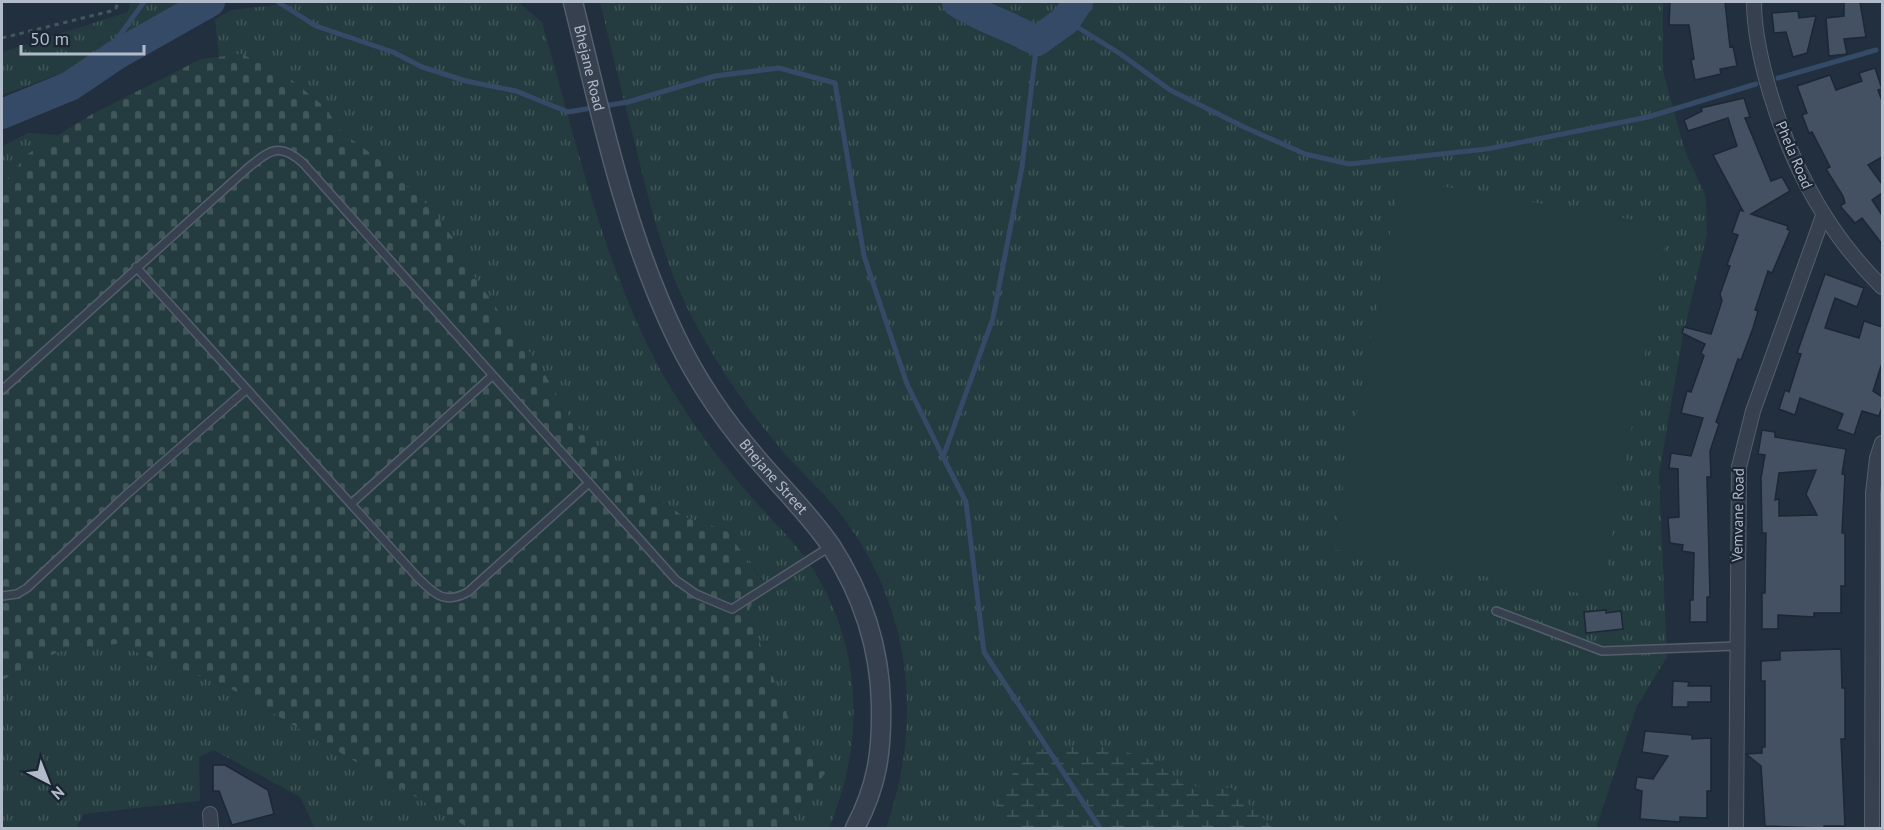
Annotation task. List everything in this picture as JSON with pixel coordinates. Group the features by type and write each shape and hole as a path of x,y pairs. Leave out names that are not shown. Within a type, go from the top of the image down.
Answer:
{"street":[{"name":"Bhejane Road","path":"573,2 605,133"},
{"name":"Phela Road","path":"1754,2 1765,76 1785,142 1803,181 1823,216 1882,287"},
{"name":"Bhejane Street","path":"605,133 640,255 690,364 736,432 831,546 846,573 875,644 881,689 882,745 877,776 855,828"},
{"name":"Vemvane Road","path":"1736,828 1737,492 1743,444 1823,216"},
{"path":"1872,828 1873,494 1877,458 1882,443"}],"lane":[{"path":"2,390 136,267 263,156 271,151 287,151 303,163 676,580 696,594 732,609 831,546"},
{"path":"136,267 431,591 450,599 468,591 589,483"},
{"path":"352,503 492,376"},
{"path":"2,596 17,594 27,588 126,495 246,390"},
{"path":"1496,611 1602,651 1737,646"}],"path":[{"path":"2,38 111,11 116,8 118,2"}],"green space":[{"path":"130,2 192,2 194,7 84,65 2,95 2,52 128,12"},
{"path":"301,2 518,2 542,22 600,226 647,344 680,403 719,458 813,569 830,600 842,631 850,664 853,730 849,763 841,796 829,828 784,828 826,772 793,730 748,612 763,581 726,530 684,517 630,478 573,423 540,366 504,319 470,270 453,238 429,207 376,157 341,132 326,108 288,77 242,54 219,57 215,19 232,10"},
{"path":"600,2 1663,2 1663,71 1685,151 1706,197 1707,234 1683,335 1659,475 1667,657 1637,706 1596,828 1273,828 1232,789 1187,786 1149,759 1113,748 995,808 1020,828 886,828 898,789 905,749 907,709 904,669 897,630 885,592 868,555 845,520 759,422 714,356 683,300 652,212"},
{"path":"242,54 288,77 326,108 341,132 376,157 429,207 453,238 470,270 504,319 540,366 573,423 630,477 684,517 726,530 763,582 748,612 793,730 826,772 784,828 469,828 228,687 117,644 60,651 2,680 2,185 29,153 94,113 201,59"},
{"path":"28,133 58,135 29,153 2,185 2,146"},
{"path":"1400,179 1668,226 1601,597 1332,549"},
{"path":"117,644 228,687 469,828 315,828 300,797 214,750 199,757 200,801 84,814 76,828 2,828 2,680 60,651"},
{"path":"1074,746 1113,748 1149,759 1187,786 1232,788 1273,828 1020,828 995,808 1010,777 1033,750"}],"building":[{"path":"1670,2 1725,2 1730,47 1733,46 1737,66 1720,69 1721,74 1695,80 1691,60 1694,59 1689,25 1669,25"},
{"path":"1844,2 1860,2 1866,37 1844,39 1847,54 1829,56 1826,18 1844,16"},
{"path":"1798,11 1799,18 1816,16 1807,53 1793,57 1786,32 1774,33 1772,13"},
{"path":"1875,68 1882,89 1878,90 1882,101 1882,157 1868,165 1882,184 1882,193 1872,200 1882,215 1882,244 1862,218 1855,223 1840,206 1845,203 1843,196 1826,169 1830,167 1812,132 1809,133 1802,115 1807,113 1797,86 1830,75 1836,90 1862,81 1859,73"},
{"path":"1744,98 1750,117 1745,118 1771,181 1782,177 1790,191 1751,214 1788,226 1787,229 1790,231 1772,273 1768,271 1755,310 1758,311 1753,328 1741,360 1738,359 1716,422 1719,424 1710,451 1711,477 1707,477 1710,597 1707,597 1707,622 1690,622 1694,553 1682,551 1683,545 1670,543 1668,518 1679,517 1678,469 1669,468 1671,453 1691,456 1703,418 1681,413 1687,391 1691,392 1704,356 1701,353 1705,344 1682,333 1684,327 1711,334 1722,301 1720,294 1730,266 1727,265 1738,235 1732,233 1740,210 1743,211 1713,155 1737,146 1728,118 1688,131 1684,120 1702,111 1701,108"},
{"path":"1825,274 1864,288 1857,307 1835,298 1825,328 1859,338 1864,321 1882,327 1882,363 1873,391 1882,397 1882,407 1879,416 1862,411 1854,435 1837,429 1843,414 1800,398 1795,415 1779,409 1785,390 1789,392 1801,354 1797,353"},
{"path":"1762,430 1775,432 1775,437 1846,449 1842,474 1845,475 1842,533 1845,533 1845,586 1841,586 1841,613 1814,613 1814,617 1778,615 1778,629 1762,629 1766,533 1762,533 1761,478 1765,455 1758,454","holes":["1816,470 1806,494 1817,515 1779,516 1779,499 1775,500 1779,473"]},
{"path":"1606,610 1606,613 1621,611 1623,629 1586,633 1584,612"},
{"path":"1841,649 1842,688 1845,688 1845,739 1841,739 1845,826 1824,826 1824,828 1765,826 1761,766 1746,754 1762,753 1762,747 1765,747 1765,681 1761,681 1761,661 1780,660 1780,651"},
{"path":"1673,681 1689,682 1688,686 1711,686 1711,702 1688,702 1688,707 1672,707"},
{"path":"1645,731 1692,735 1692,739 1711,738 1711,791 1707,791 1707,818 1680,817 1680,822 1640,819 1642,791 1635,789 1637,777 1653,779 1668,756 1642,752"},
{"path":"213,765 225,765 268,790 274,814 232,825 219,791 213,791"}],"waterway":[{"path":"95,69 144,2"},
{"path":"2,114 70,86 116,55 210,2"},
{"path":"278,2 316,26 393,52 422,67 466,81 516,91 568,112 628,102 715,76 779,68 835,83 864,256 907,384 943,457"},
{"path":"957,2 1037,41 1066,20 1078,2"},
{"path":"1066,20 1122,55 1170,90 1305,154 1349,164 1487,149 1648,117 1756,84"},
{"path":"1037,41 1022,167 993,318 943,457 966,502 984,652 1100,828"},
{"path":"1778,78 1876,50"}]}
